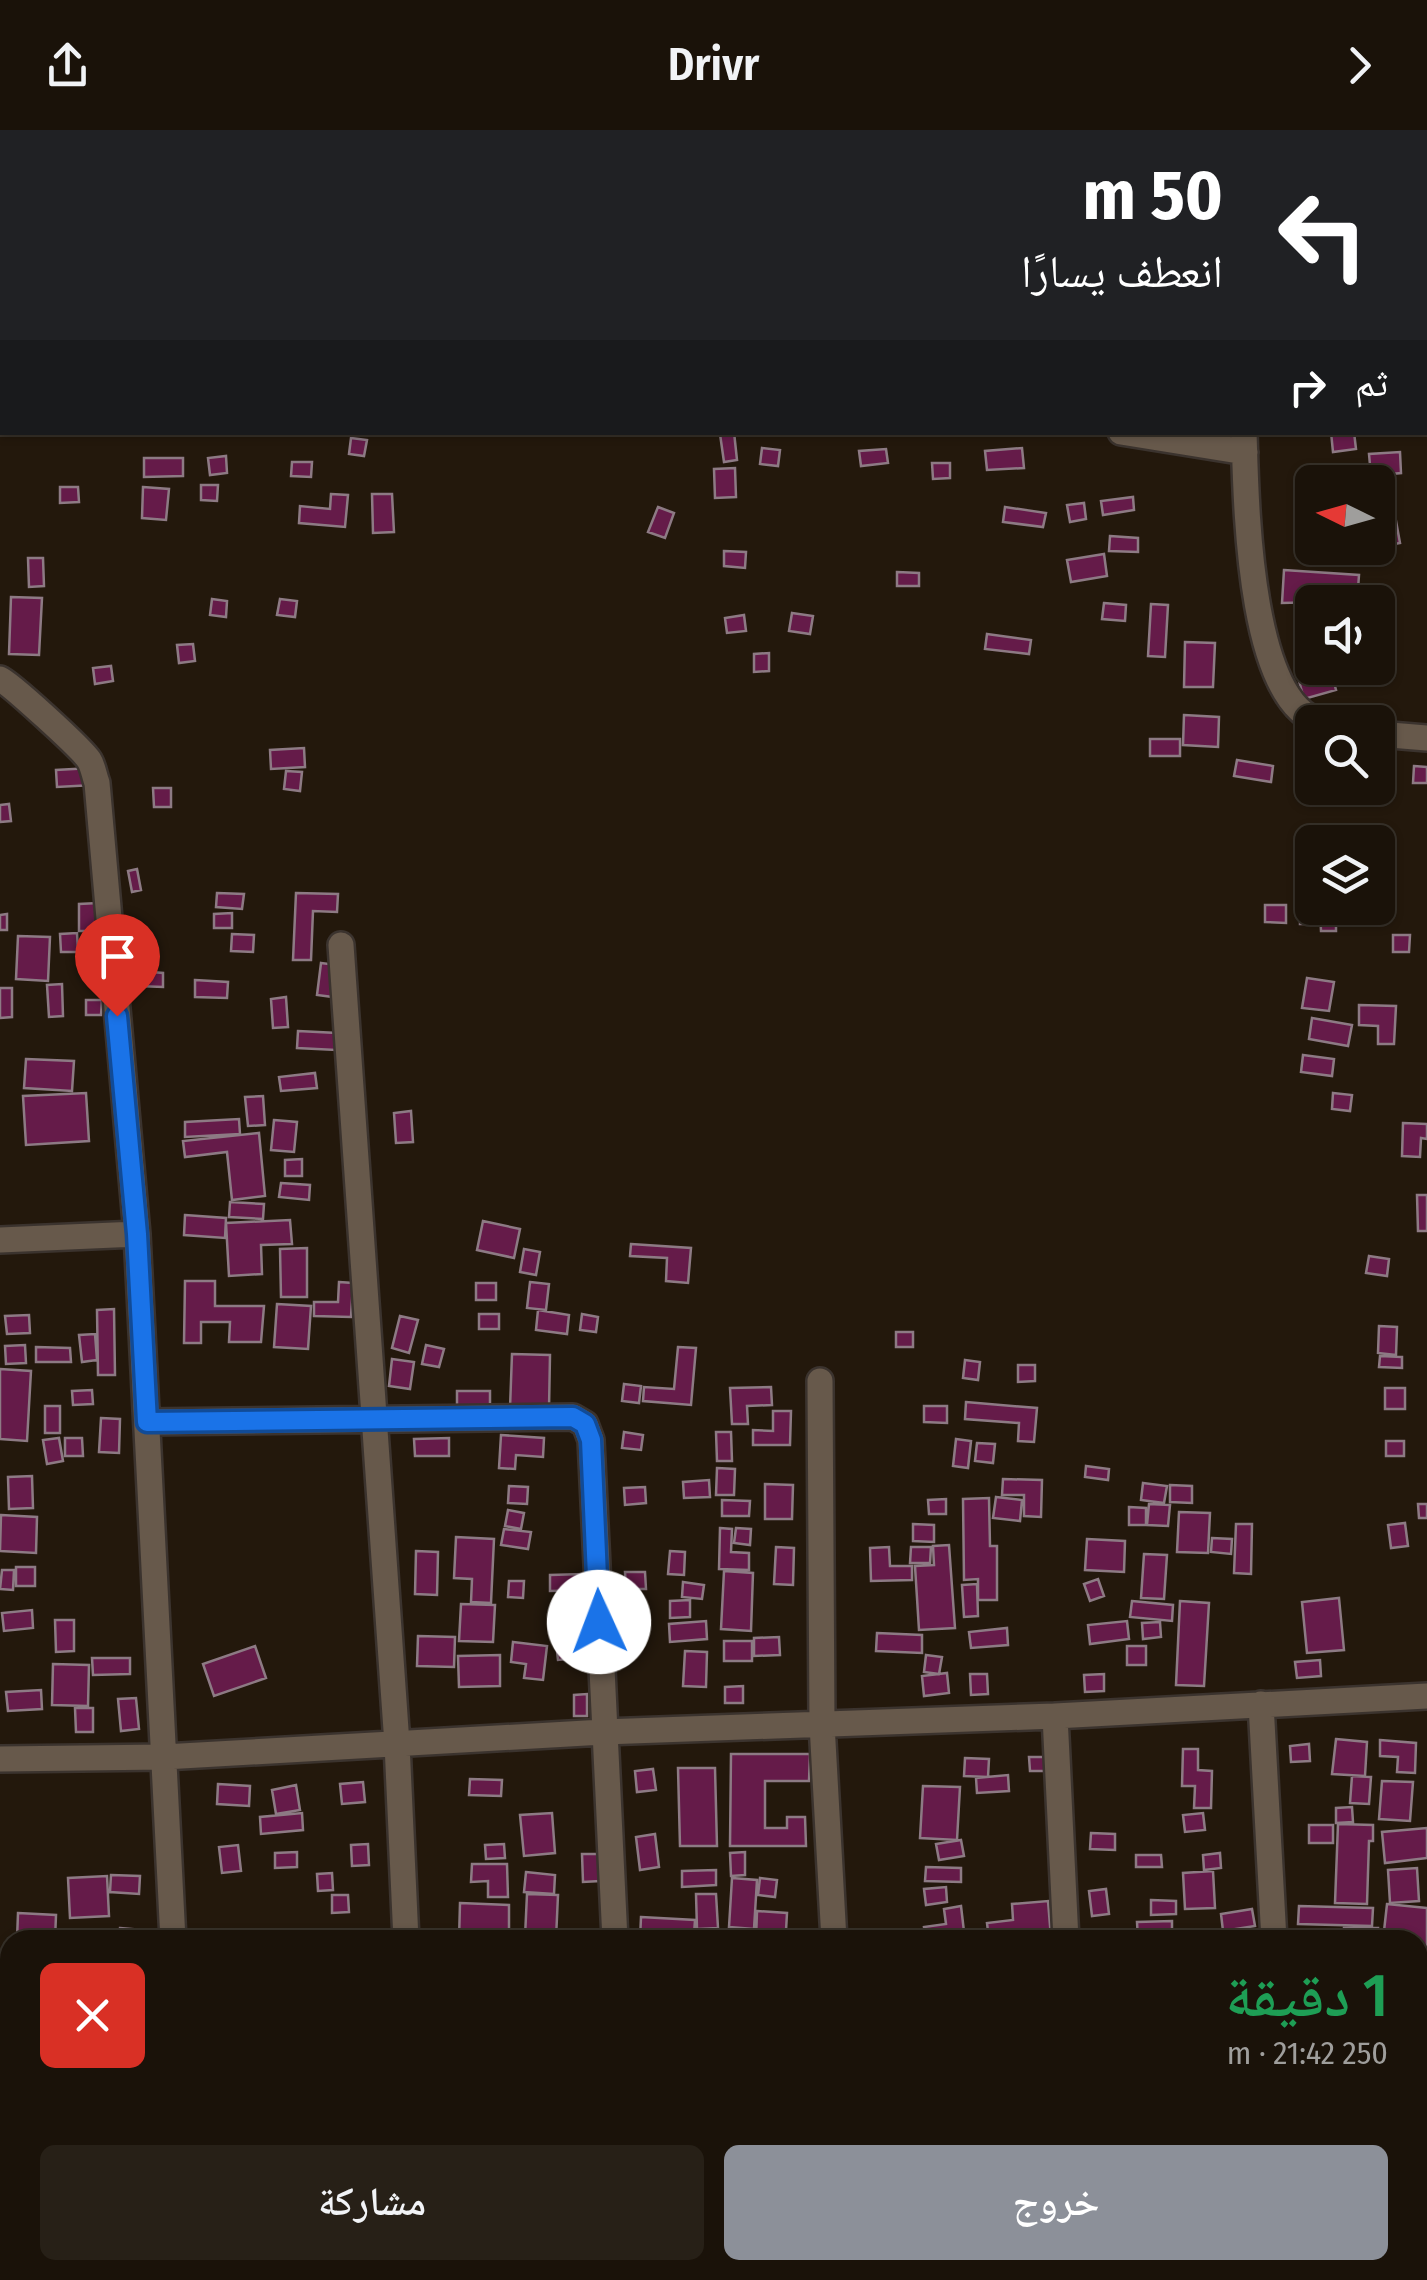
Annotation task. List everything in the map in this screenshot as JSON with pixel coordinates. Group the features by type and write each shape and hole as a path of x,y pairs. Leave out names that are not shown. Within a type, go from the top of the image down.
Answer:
{"street":[{"path":"1158,435 1245,442 1248,538 1256,606 1288,695 1297,705"},
{"path":"0,678 14,686 86,756 96,782 137,1234 173,1930"},
{"path":"1395,735 1427,738"},
{"path":"340,945 397,1744 406,1930"},
{"path":"0,1240 137,1234"},
{"path":"820,1380 822,1724 833,1930"},
{"path":"147,1422 573,1417 585,1424 591,1440 614,1930"},
{"path":"0,1759 164,1757 603,1732 1055,1716 1427,1696"},
{"path":"1260,1704 1273,1930"},
{"path":"1055,1716 1066,1930"}],"building":[{"path":"720,435 734,435 737,460 724,462"},
{"path":"1331,435 1354,435 1356,449 1333,452"},
{"path":"351,438 367,440 364,456 349,454"},
{"path":"762,448 780,450 778,466 760,464"},
{"path":"1022,448 1024,468 987,470 985,451"},
{"path":"886,449 888,463 861,466 859,451"},
{"path":"1400,452 1401,473 1395,474 1395,465 1370,465 1369,454"},
{"path":"226,456 227,473 210,475 208,458"},
{"path":"144,458 183,458 183,476 144,477"},
{"path":"292,462 312,462 311,477 291,476"},
{"path":"932,463 950,463 950,478 933,479"},
{"path":"735,468 736,497 715,498 714,469"},
{"path":"201,485 218,485 217,501 201,500"},
{"path":"60,487 78,487 79,502 60,503"},
{"path":"143,487 169,489 166,520 142,518"},
{"path":"331,494 348,495 345,527 299,523 300,506 330,509"},
{"path":"372,494 392,494 394,532 373,533"},
{"path":"1133,497 1134,510 1103,515 1101,501"},
{"path":"1084,503 1086,519 1070,522 1067,505"},
{"path":"658,507 674,513 665,538 648,532"},
{"path":"1005,507 1046,513 1043,527 1003,522"},
{"path":"1395,521 1396,521 1400,543 1395,544"},
{"path":"1110,536 1138,538 1138,552 1109,551"},
{"path":"724,551 746,552 745,568 724,566"},
{"path":"1104,554 1107,576 1071,582 1067,560"},
{"path":"28,558 43,558 44,586 29,587"},
{"path":"1284,570 1359,575 1358,585 1295,585 1295,603 1282,603"},
{"path":"897,572 919,573 919,586 897,586"},
{"path":"11,597 42,598 39,655 9,654"},
{"path":"212,599 227,601 226,617 210,615"},
{"path":"280,599 297,601 295,617 277,615"},
{"path":"1104,603 1126,605 1125,621 1102,619"},
{"path":"1151,604 1168,605 1165,657 1148,656"},
{"path":"792,613 813,616 810,634 789,631"},
{"path":"744,615 746,631 727,633 725,618"},
{"path":"987,634 1031,640 1029,654 985,649"},
{"path":"1185,642 1215,643 1213,687 1184,687"},
{"path":"193,644 195,661 179,663 177,645"},
{"path":"769,653 769,671 754,672 754,654"},
{"path":"111,666 113,681 95,684 93,668"},
{"path":"1300,685 1335,685 1336,690 1304,699"},
{"path":"1184,715 1219,717 1218,747 1183,745"},
{"path":"1150,739 1180,739 1180,756 1150,756"},
{"path":"304,748 305,767 271,769 270,750"},
{"path":"1237,760 1273,766 1271,782 1234,776"},
{"path":"1414,766 1427,767 1427,783 1413,783"},
{"path":"91,768 93,785 57,787 56,770"},
{"path":"286,771 302,772 300,791 284,789"},
{"path":"153,788 171,788 171,807 154,807"},
{"path":"9,804 11,821 0,822 0,805"},
{"path":"137,869 141,890 132,892 128,871"},
{"path":"217,893 244,894 242,909 216,907"},
{"path":"296,893 338,894 337,912 313,911 311,960 293,960"},
{"path":"98,903 98,931 79,931 79,904"},
{"path":"1265,905 1286,905 1286,923 1265,922"},
{"path":"232,913 232,928 214,928 214,914"},
{"path":"7,914 7,930 0,930 0,915"},
{"path":"1321,925 1336,925 1336,931 1321,931"},
{"path":"77,933 78,952 61,952 60,934"},
{"path":"232,934 254,935 253,952 231,951"},
{"path":"1393,935 1410,935 1409,952 1393,952"},
{"path":"18,936 50,937 48,981 16,979"},
{"path":"321,963 337,965 333,997 317,995"},
{"path":"139,971 163,973 163,987 138,986"},
{"path":"1307,978 1334,982 1329,1011 1302,1008"},
{"path":"195,980 228,982 227,998 195,997"},
{"path":"62,984 63,1016 49,1017 47,985"},
{"path":"0,988 12,988 12,1017 0,1018"},
{"path":"286,997 288,1027 273,1028 271,999"},
{"path":"86,1000 102,1000 101,1015 86,1015"},
{"path":"1359,1005 1396,1006 1394,1044 1378,1044 1378,1026 1359,1025"},
{"path":"1312,1018 1352,1025 1348,1046 1309,1039"},
{"path":"298,1031 337,1033 336,1050 297,1048"},
{"path":"1303,1055 1334,1059 1332,1076 1301,1072"},
{"path":"26,1059 74,1061 72,1091 24,1088"},
{"path":"315,1073 317,1088 281,1091 279,1077"},
{"path":"86,1093 89,1141 26,1145 23,1096"},
{"path":"1333,1093 1352,1095 1350,1111 1332,1109"},
{"path":"263,1096 265,1125 248,1126 245,1097"},
{"path":"411,1111 413,1142 396,1143 394,1113"},
{"path":"239,1119 240,1134 185,1137 185,1122"},
{"path":"274,1120 297,1122 294,1152 271,1150"},
{"path":"1403,1123 1427,1124 1427,1139 1421,1138 1420,1157 1402,1156"},
{"path":"259,1133 265,1196 232,1200 227,1152 185,1157 183,1141"},
{"path":"302,1159 302,1176 285,1176 285,1160"},
{"path":"281,1183 310,1185 309,1200 279,1197"},
{"path":"1417,1195 1427,1195 1427,1231 1418,1231"},
{"path":"230,1202 264,1204 263,1219 229,1217"},
{"path":"185,1215 226,1218 225,1238 184,1235"},
{"path":"290,1220 292,1244 261,1245 262,1274 229,1276 226,1223"},
{"path":"483,1221 520,1229 514,1258 477,1250"},
{"path":"631,1244 691,1248 688,1283 666,1281 667,1258 630,1256"},
{"path":"307,1248 307,1297 281,1297 280,1249"},
{"path":"524,1249 540,1252 536,1275 520,1272"},
{"path":"1369,1256 1389,1259 1387,1276 1366,1273"},
{"path":"185,1281 215,1281 215,1306 264,1306 261,1342 229,1342 230,1322 201,1322 201,1343 184,1343"},
{"path":"339,1282 353,1283 351,1317 314,1316 314,1302 338,1302"},
{"path":"530,1282 549,1284 546,1310 527,1308"},
{"path":"476,1283 496,1283 496,1300 476,1300"},
{"path":"277,1304 311,1306 308,1349 274,1347"},
{"path":"114,1309 115,1375 98,1375 97,1310"},
{"path":"538,1310 569,1315 567,1334 536,1330"},
{"path":"479,1314 499,1314 499,1329 479,1329"},
{"path":"582,1314 598,1317 596,1332 580,1330"},
{"path":"29,1315 30,1333 7,1334 5,1316"},
{"path":"400,1316 418,1320 409,1353 392,1348"},
{"path":"1379,1326 1397,1327 1396,1355 1378,1353"},
{"path":"896,1332 913,1332 913,1347 896,1347"},
{"path":"95,1334 97,1360 82,1362 79,1335"},
{"path":"25,1345 26,1363 6,1364 5,1346"},
{"path":"426,1345 444,1349 439,1367 422,1364"},
{"path":"36,1347 70,1348 71,1362 36,1362"},
{"path":"678,1347 696,1348 691,1405 643,1401 644,1387 674,1389"},
{"path":"512,1354 550,1355 549,1409 510,1408"},
{"path":"1380,1356 1402,1357 1402,1368 1379,1367"},
{"path":"392,1359 414,1362 410,1389 389,1386"},
{"path":"965,1360 980,1362 978,1380 963,1378"},
{"path":"1018,1365 1035,1365 1035,1381 1018,1382"},
{"path":"0,1369 31,1371 27,1441 0,1439"},
{"path":"624,1384 641,1386 639,1403 622,1401"},
{"path":"771,1387 772,1405 747,1406 748,1424 732,1424 730,1388"},
{"path":"1385,1388 1405,1388 1405,1409 1385,1409"},
{"path":"92,1390 93,1404 73,1405 72,1391"},
{"path":"457,1391 490,1391 490,1407 457,1406"},
{"path":"966,1402 1037,1408 1034,1442 1018,1441 1019,1423 965,1419"},
{"path":"45,1406 60,1406 60,1433 45,1433"},
{"path":"924,1406 947,1406 947,1423 924,1422"},
{"path":"773,1411 791,1411 790,1445 753,1445 753,1430 773,1431"},
{"path":"101,1418 120,1419 119,1453 99,1452"},
{"path":"624,1432 643,1435 641,1450 622,1448"},
{"path":"716,1432 731,1432 732,1461 717,1461"},
{"path":"501,1435 544,1438 543,1457 516,1455 515,1469 499,1468"},
{"path":"59,1438 63,1461 47,1464 43,1440"},
{"path":"65,1438 82,1438 83,1456 65,1456"},
{"path":"449,1438 449,1456 415,1456 414,1439"},
{"path":"956,1439 971,1441 968,1468 953,1466"},
{"path":"1386,1441 1404,1441 1404,1456 1386,1456"},
{"path":"977,1443 995,1444 993,1463 975,1461"},
{"path":"1086,1466 1109,1469 1108,1480 1085,1477"},
{"path":"717,1468 735,1469 734,1495 716,1495"},
{"path":"32,1476 33,1508 9,1509 8,1477"},
{"path":"1003,1479 1042,1480 1041,1517 1024,1516 1024,1495 1002,1495"},
{"path":"709,1480 710,1497 684,1498 683,1482"},
{"path":"1143,1483 1167,1486 1164,1503 1141,1500"},
{"path":"765,1484 793,1485 792,1519 765,1519"},
{"path":"1170,1485 1192,1486 1192,1503 1170,1502"},
{"path":"509,1486 528,1487 527,1504 508,1503"},
{"path":"645,1487 646,1503 625,1505 624,1488"},
{"path":"996,1497 1022,1500 1020,1521 993,1518"},
{"path":"989,1498 990,1546 997,1546 997,1600 978,1600 978,1579 964,1580 963,1499"},
{"path":"946,1499 946,1514 929,1514 928,1500"},
{"path":"722,1500 750,1501 749,1516 722,1516"},
{"path":"1149,1504 1170,1505 1168,1526 1147,1525"},
{"path":"1418,1504 1427,1504 1427,1518 1419,1518"},
{"path":"1129,1507 1146,1508 1146,1525 1129,1525"},
{"path":"508,1510 524,1513 521,1529 505,1526"},
{"path":"1179,1512 1210,1513 1208,1553 1177,1552"},
{"path":"1,1515 37,1517 36,1553 0,1551"},
{"path":"1405,1523 1408,1546 1391,1548 1388,1525"},
{"path":"913,1524 934,1525 934,1542 913,1541"},
{"path":"1236,1524 1252,1524 1251,1574 1234,1573"},
{"path":"720,1528 732,1529 731,1552 749,1553 749,1570 719,1569"},
{"path":"736,1528 751,1529 750,1545 734,1543"},
{"path":"504,1529 531,1532 528,1549 501,1545"},
{"path":"456,1537 494,1539 491,1603 471,1602 472,1579 454,1578"},
{"path":"1212,1538 1232,1539 1231,1554 1211,1552"},
{"path":"1087,1539 1125,1541 1124,1572 1085,1570"},
{"path":"949,1545 955,1628 919,1630 915,1566 934,1565 933,1546"},
{"path":"776,1547 794,1548 793,1585 774,1584"},
{"path":"889,1547 890,1566 912,1566 912,1580 871,1581 870,1548"},
{"path":"911,1547 931,1547 930,1563 910,1563"},
{"path":"416,1551 438,1552 437,1595 415,1594"},
{"path":"670,1551 685,1552 684,1575 668,1574"},
{"path":"1144,1554 1167,1555 1164,1599 1141,1598"},
{"path":"16,1567 35,1567 35,1586 16,1586"},
{"path":"2,1570 14,1570 13,1590 0,1589"},
{"path":"724,1571 753,1573 751,1631 721,1629"},
{"path":"625,1572 645,1572 646,1589 626,1589"},
{"path":"584,1574 584,1590 550,1591 550,1575"},
{"path":"1098,1579 1104,1596 1090,1601 1084,1584"},
{"path":"509,1581 524,1581 523,1598 508,1597"},
{"path":"683,1582 704,1585 702,1599 682,1597"},
{"path":"977,1584 978,1616 964,1617 962,1585"},
{"path":"1339,1598 1344,1650 1307,1653 1302,1602"},
{"path":"690,1600 690,1617 670,1618 670,1601"},
{"path":"1132,1601 1173,1605 1172,1621 1130,1617"},
{"path":"1180,1601 1209,1603 1204,1686 1176,1685"},
{"path":"461,1604 495,1605 493,1642 459,1641"},
{"path":"32,1610 33,1628 4,1631 2,1613"},
{"path":"55,1620 74,1620 74,1651 56,1652"},
{"path":"706,1621 707,1639 670,1642 669,1624"},
{"path":"1127,1621 1129,1639 1090,1644 1088,1625"},
{"path":"1160,1622 1161,1637 1143,1639 1142,1623"},
{"path":"588,1626 591,1657 558,1660 556,1643 573,1642 572,1627"},
{"path":"1007,1628 1008,1645 971,1648 969,1632"},
{"path":"877,1633 922,1635 922,1653 876,1651"},
{"path":"418,1636 455,1637 454,1667 417,1666"},
{"path":"779,1637 780,1655 754,1656 754,1638"},
{"path":"724,1641 752,1641 752,1661 724,1661"},
{"path":"513,1642 547,1646 543,1680 524,1678 526,1664 511,1662"},
{"path":"255,1646 266,1678 214,1696 203,1664"},
{"path":"1127,1646 1146,1646 1146,1665 1127,1665"},
{"path":"685,1651 707,1652 706,1687 683,1686"},
{"path":"500,1655 500,1686 459,1687 458,1656"},
{"path":"926,1655 942,1657 939,1674 924,1672"},
{"path":"92,1658 130,1658 130,1674 93,1675"},
{"path":"1320,1660 1321,1676 1297,1678 1295,1662"},
{"path":"53,1664 89,1665 88,1706 52,1705"},
{"path":"947,1673 949,1693 924,1696 922,1676"},
{"path":"970,1674 987,1674 988,1694 971,1695"},
{"path":"1104,1674 1104,1691 1085,1692 1084,1675"},
{"path":"743,1686 743,1703 725,1703 725,1687"},
{"path":"41,1690 42,1709 8,1711 6,1692"},
{"path":"587,1694 587,1716 574,1716 574,1695"},
{"path":"136,1698 139,1729 121,1731 118,1699"},
{"path":"75,1708 93,1708 93,1732 76,1732"},
{"path":"1336,1739 1367,1742 1365,1776 1332,1774"},
{"path":"1380,1740 1416,1743 1415,1773 1397,1772 1398,1757 1380,1756"},
{"path":"1309,1744 1310,1761 1291,1762 1290,1746"},
{"path":"1183,1749 1198,1749 1198,1770 1212,1771 1211,1808 1194,1808 1195,1786 1182,1786"},
{"path":"731,1754 810,1754 809,1781 765,1781 765,1828 787,1828 787,1817 805,1817 806,1846 730,1846"},
{"path":"1029,1757 1046,1757 1047,1771 1030,1771"},
{"path":"965,1758 989,1759 988,1777 964,1776"},
{"path":"678,1768 715,1768 717,1846 680,1846"},
{"path":"653,1769 656,1790 637,1792 635,1771"},
{"path":"1008,1775 1009,1791 977,1793 976,1778"},
{"path":"1352,1776 1371,1777 1369,1804 1350,1803"},
{"path":"470,1779 502,1780 501,1796 469,1795"},
{"path":"1382,1781 1413,1782 1410,1821 1379,1819"},
{"path":"363,1782 365,1802 342,1804 340,1784"},
{"path":"218,1784 250,1786 249,1806 217,1804"},
{"path":"296,1785 300,1810 276,1814 272,1790"},
{"path":"923,1786 960,1787 957,1840 920,1838"},
{"path":"1352,1807 1353,1822 1336,1823 1336,1808"},
{"path":"302,1813 303,1830 261,1834 260,1817"},
{"path":"552,1813 555,1853 524,1856 520,1815"},
{"path":"1203,1813 1205,1830 1185,1832 1183,1815"},
{"path":"1338,1824 1373,1825 1367,1904 1335,1903"},
{"path":"1309,1825 1333,1825 1333,1843 1309,1843"},
{"path":"1427,1828 1427,1858 1385,1863 1382,1832"},
{"path":"1091,1833 1115,1834 1115,1850 1090,1849"},
{"path":"655,1834 659,1867 640,1870 636,1837"},
{"path":"961,1840 964,1856 939,1860 936,1844"},
{"path":"368,1844 369,1865 352,1866 351,1845"},
{"path":"504,1844 505,1858 486,1859 485,1845"},
{"path":"238,1845 241,1871 222,1873 219,1847"},
{"path":"297,1852 297,1867 275,1868 275,1853"},
{"path":"745,1852 745,1875 731,1876 730,1853"},
{"path":"1220,1853 1221,1868 1204,1870 1203,1855"},
{"path":"582,1854 599,1854 600,1881 583,1882"},
{"path":"1136,1855 1161,1855 1162,1867 1136,1867"},
{"path":"472,1864 507,1864 508,1897 488,1897 488,1881 471,1882"},
{"path":"926,1867 961,1868 961,1882 925,1881"},
{"path":"1417,1868 1419,1901 1390,1903 1388,1870"},
{"path":"716,1870 716,1885 682,1887 682,1871"},
{"path":"1213,1871 1215,1908 1185,1909 1183,1873"},
{"path":"526,1872 555,1875 554,1894 524,1892"},
{"path":"332,1873 333,1890 318,1891 317,1874"},
{"path":"111,1875 140,1876 139,1894 110,1892"},
{"path":"107,1876 109,1916 70,1918 68,1878"},
{"path":"732,1878 757,1880 754,1929 729,1927"},
{"path":"760,1878 777,1880 775,1897 758,1895"},
{"path":"946,1887 947,1902 926,1905 924,1889"},
{"path":"1106,1889 1109,1914 1092,1916 1089,1891"},
{"path":"527,1894 558,1895 556,1930 525,1930"},
{"path":"696,1894 716,1894 718,1928 697,1929"},
{"path":"332,1895 348,1895 349,1912 332,1913"},
{"path":"1151,1900 1176,1901 1176,1914 1151,1915"},
{"path":"1048,1901 1050,1930 988,1930 987,1923 1013,1920 1012,1904"},
{"path":"460,1903 509,1905 509,1930 459,1930"},
{"path":"1387,1904 1427,1908 1427,1930 1384,1930"},
{"path":"961,1906 964,1930 924,1930 924,1927 946,1924 944,1909"},
{"path":"1299,1906 1373,1908 1372,1926 1298,1924"},
{"path":"1252,1909 1255,1926 1223,1930 1221,1914"},
{"path":"757,1911 787,1913 786,1930 756,1930"},
{"path":"18,1913 56,1915 55,1930 17,1930"},
{"path":"641,1917 695,1920 694,1930 640,1930"},
{"path":"1172,1921 1172,1930 1137,1930 1137,1922"},
{"path":"1344,1927 1378,1928 1378,1930"}],"route":[{"path":"117,1016 137,1234 147,1422 573,1417 585,1424 591,1440 599,1622"}]}
